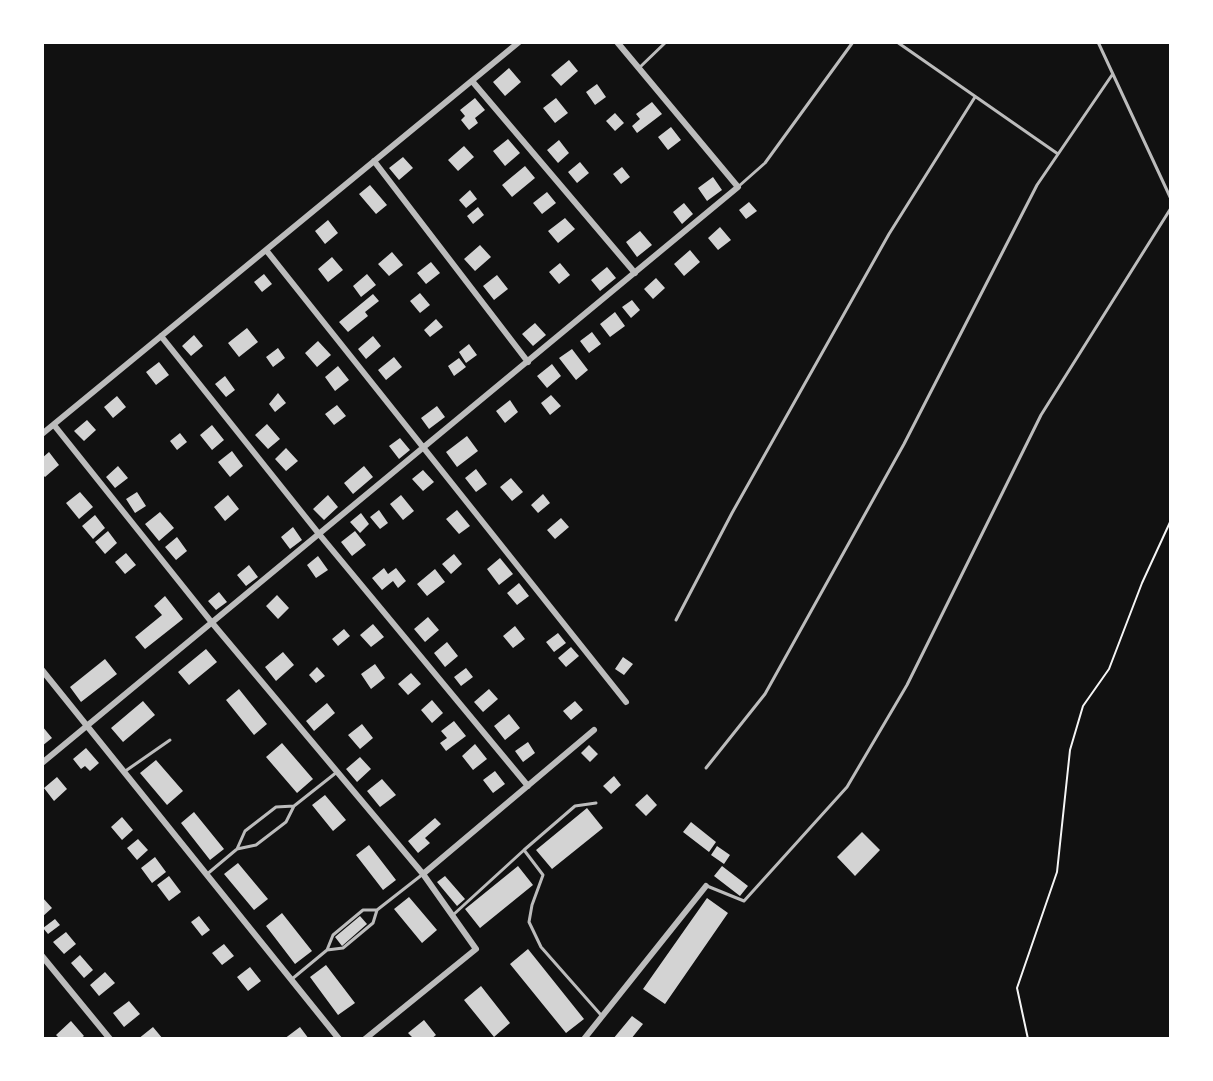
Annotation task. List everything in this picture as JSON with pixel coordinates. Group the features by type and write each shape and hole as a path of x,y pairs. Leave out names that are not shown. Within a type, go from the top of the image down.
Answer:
{"street":[{"path":"42,434 519,42"},
{"path":"42,763 213,624 738,187 617,42"},
{"path":"472,81 635,273"},
{"path":"374,162 528,362"},
{"path":"266,250 626,702"},
{"path":"161,336 319,534 528,786"},
{"path":"54,425 213,624 423,874 476,949 365,1039"},
{"path":"42,670 339,1039"},
{"path":"423,874 594,730"},
{"path":"584,1039 706,886"},
{"path":"42,956 110,1039"}],"lane":[{"path":"639,68 666,42"},
{"path":"738,187 765,163 853,42"},
{"path":"897,42 1058,154"},
{"path":"1098,42 1171,200"},
{"path":"706,768 765,694 904,444 1037,184 1112,75"},
{"path":"676,620 732,513 889,234 975,97"},
{"path":"706,886 744,901 847,787 907,685 1041,415 1171,208"},
{"path":"123,773 170,740"},
{"path":"237,849 256,845 286,822 294,807 337,772"},
{"path":"452,916 575,806 596,803"},
{"path":"206,875 237,849 246,831 276,807 294,807"},
{"path":"524,850 543,875 532,905 529,922 541,947 602,1016"},
{"path":"327,950 343,948 373,923 377,910 423,874"},
{"path":"290,980 327,950 333,935 363,910 377,910"}],"path":[{"path":"1028,1039 1017,988 1057,872 1070,750 1083,706 1109,669 1142,583 1171,520"}],"building":[{"path":"569,60 578,71 561,86 551,75"},
{"path":"509,68 521,82 505,96 493,82"},
{"path":"597,84 606,97 595,105 586,92"},
{"path":"475,98 485,110 475,118 478,123 469,130 461,120 465,116 460,110"},
{"path":"556,98 568,113 555,123 543,108"},
{"path":"652,102 662,114 637,133 632,126 640,119 636,114"},
{"path":"615,113 624,123 615,131 606,121"},
{"path":"671,127 681,140 668,150 658,137"},
{"path":"508,139 520,153 505,166 493,151"},
{"path":"559,140 569,153 558,163 547,150"},
{"path":"464,146 474,157 458,171 448,160"},
{"path":"403,157 413,168 399,180 389,168"},
{"path":"580,162 589,173 577,183 568,172"},
{"path":"525,166 535,178 512,197 502,185"},
{"path":"622,167 630,177 621,184 613,174"},
{"path":"713,177 722,190 707,201 698,188"},
{"path":"370,185 387,205 376,214 359,194"},
{"path":"470,190 477,199 466,208 459,200"},
{"path":"547,192 556,203 542,214 533,203"},
{"path":"749,202 757,211 746,219 739,210"},
{"path":"684,203 693,214 682,224 673,212"},
{"path":"478,207 484,215 473,224 467,216"},
{"path":"565,218 575,229 558,243 548,231"},
{"path":"328,220 338,233 325,244 315,231"},
{"path":"720,227 731,240 718,250 708,238"},
{"path":"640,231 652,245 637,257 626,242"},
{"path":"480,245 491,257 475,271 464,259"},
{"path":"690,250 700,262 684,276 674,264"},
{"path":"392,252 403,265 389,276 378,264"},
{"path":"332,257 343,270 328,282 318,269"},
{"path":"431,262 440,273 426,284 417,273"},
{"path":"560,263 570,275 559,284 549,272"},
{"path":"607,267 616,278 600,291 591,280"},
{"path":"264,274 272,284 262,292 254,282"},
{"path":"367,274 376,285 361,297 353,286"},
{"path":"497,275 508,289 494,300 483,286"},
{"path":"656,278 665,288 653,299 644,289"},
{"path":"420,293 430,305 420,313 410,301"},
{"path":"373,294 379,301 365,312 368,316 348,332 339,322"},
{"path":"632,300 640,310 631,318 622,307"},
{"path":"615,312 625,326 610,337 600,324"},
{"path":"436,319 443,327 430,337 424,330"},
{"path":"535,323 546,335 533,346 522,334"},
{"path":"247,328 258,342 239,357 228,343"},
{"path":"592,332 601,344 589,353 580,341"},
{"path":"194,335 203,346 191,356 182,346"},
{"path":"373,336 381,346 366,359 358,349"},
{"path":"318,341 331,355 317,367 305,353"},
{"path":"469,344 477,355 466,363 459,352"},
{"path":"278,348 285,358 273,367 266,357"},
{"path":"572,349 588,370 576,380 559,358"},
{"path":"394,357 402,367 386,380 378,370"},
{"path":"459,358 466,367 454,376 448,366"},
{"path":"159,362 169,375 156,385 146,372"},
{"path":"552,364 561,376 547,388 537,376"},
{"path":"338,366 349,380 335,391 325,377"},
{"path":"225,376 235,390 226,397 215,384"},
{"path":"278,393 286,403 275,412 269,404"},
{"path":"551,395 561,406 550,415 541,403"},
{"path":"117,396 126,407 113,418 104,407"},
{"path":"510,400 518,412 505,423 496,411"},
{"path":"337,405 346,416 334,425 325,414"},
{"path":"437,406 445,417 429,429 421,418"},
{"path":"87,420 96,430 84,441 74,431"},
{"path":"267,424 280,439 268,449 255,435"},
{"path":"212,425 224,440 212,450 200,435"},
{"path":"180,433 187,442 177,450 170,441"},
{"path":"467,436 478,451 457,467 446,452"},
{"path":"400,438 410,450 399,459 389,446"},
{"path":"286,448 298,461 286,471 275,459"},
{"path":"232,451 243,466 230,477 218,462"},
{"path":"49,452 59,465 45,477 42,474 42,458"},
{"path":"118,466 128,478 115,488 106,477"},
{"path":"364,466 373,477 353,494 344,483"},
{"path":"476,469 487,484 476,492 465,478"},
{"path":"423,470 434,482 423,491 412,479"},
{"path":"511,478 523,492 512,501 500,487"},
{"path":"80,492 93,507 79,519 66,503"},
{"path":"137,492 146,506 135,513 126,499"},
{"path":"543,494 550,503 538,513 531,505"},
{"path":"228,495 239,509 225,521 214,507"},
{"path":"328,495 338,507 324,520 313,509"},
{"path":"401,495 414,511 403,520 390,504"},
{"path":"379,510 388,523 380,529 370,517"},
{"path":"457,510 470,526 459,534 446,519"},
{"path":"160,512 174,528 159,541 145,524"},
{"path":"361,513 369,524 360,533 350,522"},
{"path":"95,515 105,528 93,539 82,526"},
{"path":"561,518 569,527 555,539 547,530"},
{"path":"293,527 302,540 290,549 281,537"},
{"path":"108,531 117,543 105,554 95,542"},
{"path":"355,531 366,545 352,556 341,542"},
{"path":"177,537 187,551 176,560 165,547"},
{"path":"126,553 136,565 125,574 115,562"},
{"path":"454,554 462,564 451,574 442,564"},
{"path":"318,556 328,570 316,578 307,565"},
{"path":"500,558 513,574 499,585 487,569"},
{"path":"249,565 258,577 246,586 237,575"},
{"path":"384,568 388,574 396,568 406,581 398,588 393,581 382,590 372,578"},
{"path":"435,569 445,582 427,596 417,584"},
{"path":"519,583 529,596 517,605 507,593"},
{"path":"219,592 227,602 216,610 208,601"},
{"path":"277,595 289,608 278,619 266,606"},
{"path":"165,596 183,619 145,649 135,637 162,615 154,606"},
{"path":"428,617 439,630 425,642 414,629"},
{"path":"373,624 384,637 371,647 360,635"},
{"path":"515,626 525,639 513,648 503,636"},
{"path":"344,629 350,636 338,646 332,639"},
{"path":"558,633 566,643 554,652 546,642"},
{"path":"447,642 458,656 445,667 434,653"},
{"path":"571,647 579,656 566,667 558,658"},
{"path":"206,649 217,662 189,685 178,672"},
{"path":"283,652 294,665 276,681 265,667"},
{"path":"623,657 633,664 624,675 615,669"},
{"path":"105,659 117,674 81,702 70,687"},
{"path":"375,664 385,678 371,689 361,674"},
{"path":"317,667 325,676 316,683 309,675"},
{"path":"466,668 473,677 461,686 454,677"},
{"path":"411,673 421,684 408,695 398,684"},
{"path":"239,689 267,724 254,735 226,700"},
{"path":"489,689 498,699 483,712 474,702"},
{"path":"432,700 443,713 432,723 421,710"},
{"path":"143,701 155,715 123,742 111,728"},
{"path":"575,701 583,710 571,720 563,711"},
{"path":"327,703 335,713 314,731 306,721"},
{"path":"509,714 520,728 505,740 494,726"},
{"path":"454,721 466,736 446,751 440,743 447,738 441,731"},
{"path":"362,724 373,738 360,749 348,735"},
{"path":"42,726 52,738 42,746"},
{"path":"528,742 535,753 523,762 515,751"},
{"path":"282,743 313,779 297,793 266,757"},
{"path":"475,744 487,759 473,770 462,756"},
{"path":"589,745 598,754 590,762 581,753"},
{"path":"86,748 99,763 90,771 85,766 81,769 73,759"},
{"path":"360,757 371,769 357,782 346,769"},
{"path":"156,760 183,791 167,805 140,773"},
{"path":"495,771 505,784 493,793 483,780"},
{"path":"614,776 621,785 611,794 603,786"},
{"path":"57,777 67,789 54,801 44,788"},
{"path":"382,779 396,795 380,807 367,791"},
{"path":"647,794 657,805 646,816 635,805"},
{"path":"325,795 346,820 333,831 312,805"},
{"path":"587,808 603,828 552,869 536,850"},
{"path":"194,812 224,849 210,860 181,823"},
{"path":"122,817 133,830 122,840 111,827"},
{"path":"435,818 441,824 425,838 430,843 418,853 408,841"},
{"path":"691,822 716,842 709,852 683,832"},
{"path":"862,832 880,850 855,876 837,857"},
{"path":"138,839 148,850 137,860 127,848"},
{"path":"369,845 396,880 383,890 356,855"},
{"path":"717,846 730,855 724,864 711,855"},
{"path":"155,857 166,872 152,883 141,868"},
{"path":"238,863 268,899 254,910 224,874"},
{"path":"518,866 533,885 480,928 465,909"},
{"path":"722,866 748,886 740,896 714,876"},
{"path":"169,876 181,892 169,901 157,885"},
{"path":"445,876 465,899 457,906 437,882"},
{"path":"42,897 52,908 42,917"},
{"path":"409,897 437,930 422,943 394,909"},
{"path":"707,898 728,913 665,1004 643,989"},
{"path":"282,913 312,951 295,964 266,926"},
{"path":"199,916 210,930 202,936 191,922"},
{"path":"360,916 367,924 342,946 335,937"},
{"path":"55,919 60,925 48,934 43,928"},
{"path":"66,932 76,944 64,954 53,942"},
{"path":"224,944 234,956 222,965 212,953"},
{"path":"528,949 584,1019 566,1033 510,964"},
{"path":"80,955 93,970 84,978 71,963"},
{"path":"326,965 355,1003 338,1015 310,977"},
{"path":"250,967 261,981 248,991 237,977"},
{"path":"105,972 115,983 99,996 90,985"},
{"path":"481,986 510,1023 494,1037 464,1000"},
{"path":"129,1001 140,1014 124,1027 113,1013"},
{"path":"632,1016 643,1024 631,1039 613,1039"},
{"path":"424,1020 436,1035 431,1039 414,1039 408,1033"},
{"path":"71,1021 84,1036 80,1039 60,1039 56,1035"},
{"path":"153,1027 163,1039 138,1039"},
{"path":"300,1027 309,1039 284,1039"}]}
